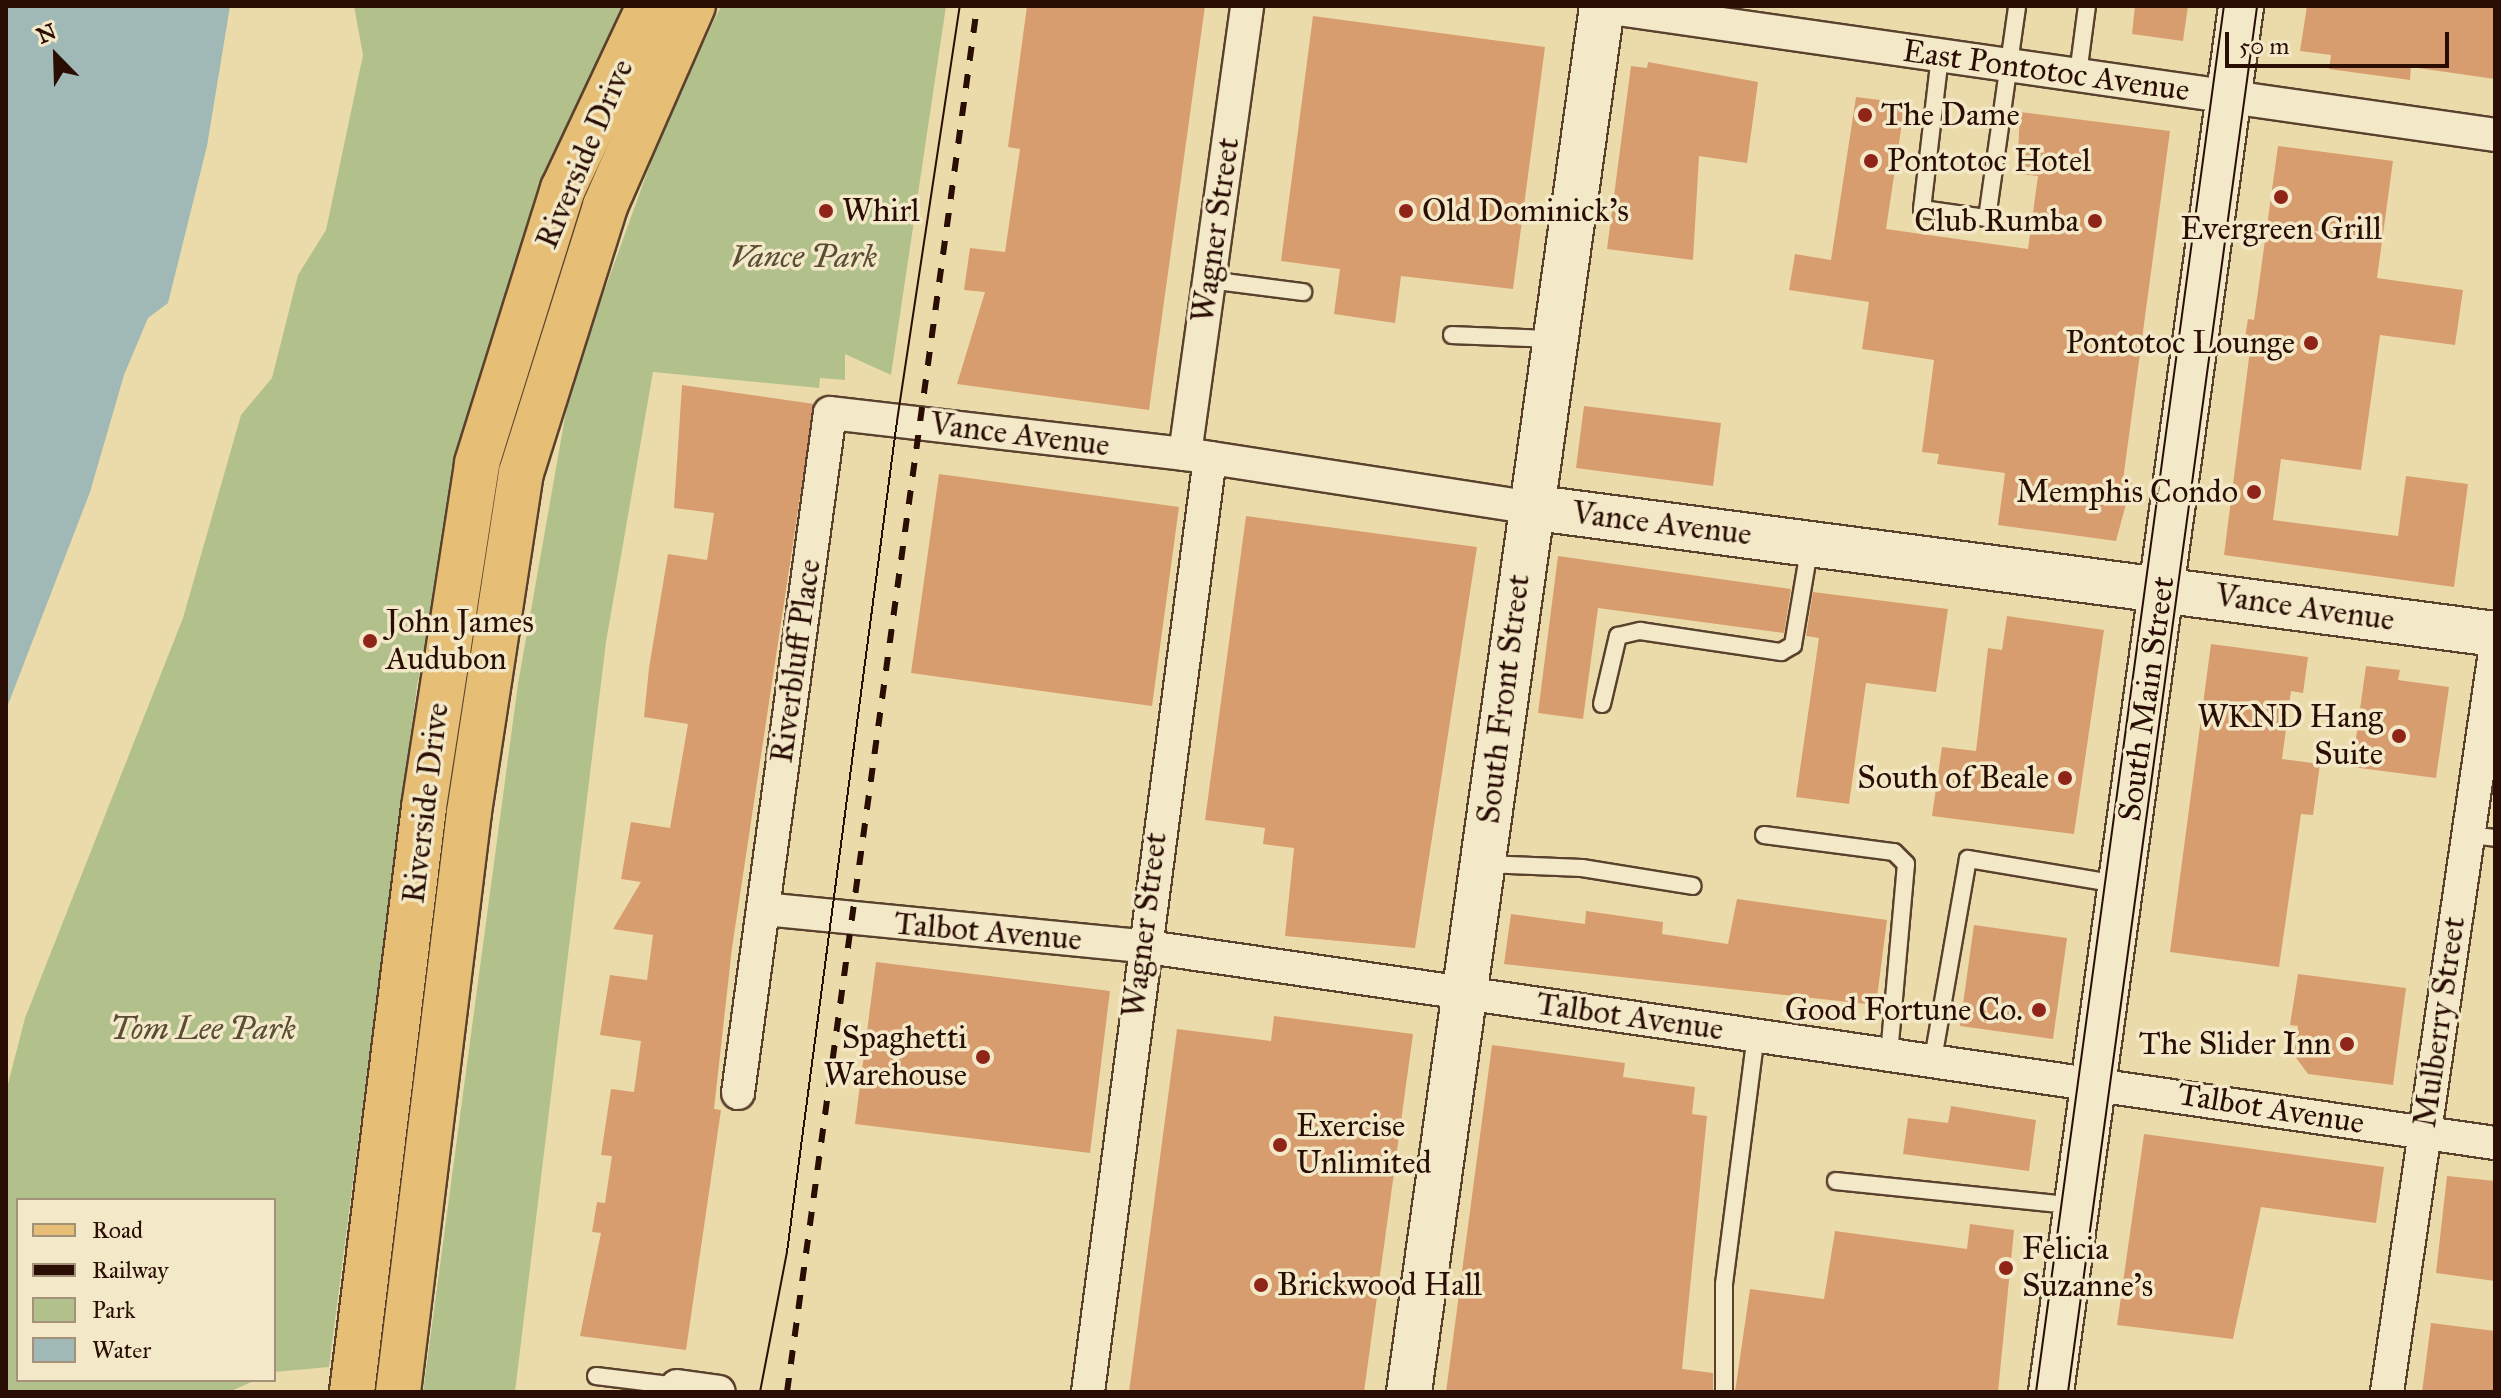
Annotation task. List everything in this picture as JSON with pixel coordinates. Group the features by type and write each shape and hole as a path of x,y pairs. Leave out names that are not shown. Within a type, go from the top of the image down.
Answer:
{"main road":[{"name":"Riverside Drive","path":"352,1392 424,807 477,463 563,189 649,6"},
{"name":"Riverside Drive","path":"398,1392 469,812 521,473 605,206 693,6"},
{"name":"South Front Street","path":"1409,1392 1467,994 1529,507 1601,6"},
{"name":"South Main Street","path":"2051,1392 2241,6"},
{"name":"Vance Avenue","path":"1529,507 2495,634"}],"street":[{"name":"Wagner Street","path":"1088,1392 1197,456 1209,280 1247,6"},
{"name":"East Pontotoc Avenue","path":"1601,6 2495,135"},
{"name":"Vance Avenue","path":"830,413 1197,456 1529,507"},
{"name":"Riverbluff Place","path":"738,1093 830,413"},
{"name":"Mulberry Street","path":"2387,1392 2423,1133 2481,836 2495,652"},
{"name":"Talbot Avenue","path":"763,909 1141,946 2094,1082 2495,1143"},
{"path":"677,1386 719,1392"}],"lane":[{"path":"1940,56 1922,209 1987,218 2017,6"},
{"path":"2078,74 2087,6"},
{"path":"1209,280 1303,292"},
{"path":"1452,335 1553,339"},
{"path":"1602,704 1618,636 1640,631 1781,652 1793,645 1810,543"},
{"path":"1764,835 1894,852 1906,864 1889,1053"},
{"path":"1933,1059 1968,859 2121,884"},
{"path":"1483,864 1582,868 1693,886"},
{"path":"1724,1392 1724,1284 1756,1035"},
{"path":"1836,1181 2077,1206"},
{"path":"596,1376 677,1386"}],"green space":[{"name":"Tom Lee Park","path":"354,6 627,6 464,458 417,686 329,1367 276,1372 276,1198 16,1198 16,1382 252,1382 229,1392 6,1392 8,1084 25,1018 183,618 241,415 272,378 298,275 326,230 363,55"},
{"name":"Vance Park","path":"721,6 946,6 891,375 845,354 845,380 820,378 819,388 653,372 606,642 515,1392 423,1392 518,684 571,383 665,123"}],"water":[{"path":"6,6 230,6 207,146 168,303 148,318 124,375 90,492 6,710"}],"building":[{"path":"1027,6 1205,6 1149,410 957,384 985,292 964,290 970,248 1005,252 1020,149 1008,147"},
{"path":"2135,6 2188,6 2183,41 2132,34"},
{"path":"2307,6 2495,6 2495,79 2411,67 2410,80 2329,69 2331,55 2300,51"},
{"name":"Old Dominick's","path":"1313,16 1545,47 1513,289 1401,276 1395,323 1334,314 1340,269 1281,261"},
{"path":"1648,62 1758,82 1747,163 1699,156 1693,260 1607,249 1631,66 1647,68"},
{"path":"1856,97 1905,103 1886,229 2028,249 2038,176 2017,174 2020,112 2170,131 2123,480 2132,482 2116,541 1998,525 2005,473 1937,464 1939,454 1922,452 1934,360 1862,349 1869,302 1789,290 1795,254 1831,260"},
{"path":"2278,146 2393,161 2377,278 2463,290 2455,345 2380,335 2361,470 2281,459 2273,520 2398,536 2406,476 2468,484 2454,587 2224,555 2250,350 2243,349 2248,319 2254,320"},
{"path":"682,385 814,404 732,948 714,1109 721,1110 686,1350 580,1336 601,1233 592,1232 597,1202 605,1203 612,1156 601,1155 611,1089 634,1092 641,1041 600,1035 610,975 647,980 653,935 613,929 641,882 621,879 631,822 670,828 688,724 644,717 649,668 668,554 707,560 714,513 674,508"},
{"path":"1584,406 1721,423 1713,486 1576,468"},
{"path":"939,474 1179,507 1152,706 911,673"},
{"path":"1246,516 1477,547 1415,948 1285,936 1294,848 1263,844 1265,828 1205,820"},
{"path":"1558,556 1791,589 1784,633 1598,608 1583,719 1538,713"},
{"path":"1813,592 1948,609 1936,692 1866,683 1849,804 1796,797 1819,638 1806,636"},
{"path":"2007,616 2104,630 2074,834 1932,816 1942,747 1976,751 1988,648 2002,650"},
{"path":"2211,644 2308,657 2303,693 2291,691 2282,759 2320,764 2313,815 2301,814 2279,967 2170,952"},
{"name":"WKND Hang Suite","path":"2366,666 2400,670 2398,680 2449,687 2436,778 2352,767"},
{"path":"1737,899 1887,920 1876,1005 1504,964 1511,914 1585,924 1586,911 1663,922 1662,934 1728,944"},
{"path":"1974,925 2067,938 2053,1039 1960,1026"},
{"name":"Spaghetti Warehouse","path":"876,962 1110,991 1090,1153 855,1124"},
{"name":"The Slider Inn","path":"2298,974 2406,988 2393,1085 2308,1074 2294,1055 2298,1026 2290,1025"},
{"name":"Exercise Unlimited","path":"1274,1016 1413,1034 1364,1392 1129,1392 1177,1029 1271,1041"},
{"path":"1492,1045 1625,1063 1623,1077 1695,1087 1692,1114 1707,1116 1682,1369 1713,1373 1713,1392 1446,1392"},
{"path":"1951,1106 2036,1120 2029,1171 1903,1154 1908,1118 1948,1123"},
{"path":"2144,1134 2384,1167 2376,1223 2261,1207 2233,1339 2117,1325"},
{"path":"2447,1176 2495,1181 2495,1281 2436,1273"},
{"path":"1970,1224 2014,1230 1998,1392 1735,1392 1750,1289 1824,1299 1835,1231 1967,1249"},
{"path":"2431,1323 2495,1331 2495,1392 2422,1392"}],"tram line":[{"path":"760,1392 787,1252 897,421 960,6"},
{"path":"2036,1392 2224,6"},
{"path":"2068,1392 2257,6"}],"railway":[{"path":"787,1392 977,6"}],"place":[{"name":"The Dame","path":"1865,115"},
{"name":"Pontotoc Hotel","path":"1871,161"},
{"name":"Evergreen Grill","path":"2281,197"},
{"name":"Whirl","path":"826,211"},
{"name":"Old Dominick's","path":"1406,211"},
{"name":"Club Rumba","path":"2095,221"},
{"name":"Pontotoc Lounge","path":"2311,343"},
{"name":"Memphis Condo","path":"2254,492"},
{"name":"John James Audubon","path":"370,641"},
{"name":"WKND Hang Suite","path":"2399,736"},
{"name":"South of Beale","path":"2065,778"},
{"name":"Good Fortune Co.","path":"2039,1010"},
{"name":"The Slider Inn","path":"2347,1044"},
{"name":"Spaghetti Warehouse","path":"983,1057"},
{"name":"Exercise Unlimited","path":"1280,1145"},
{"name":"Felicia Suzanne's","path":"2006,1268"},
{"name":"Brickwood Hall","path":"1261,1285"}]}
